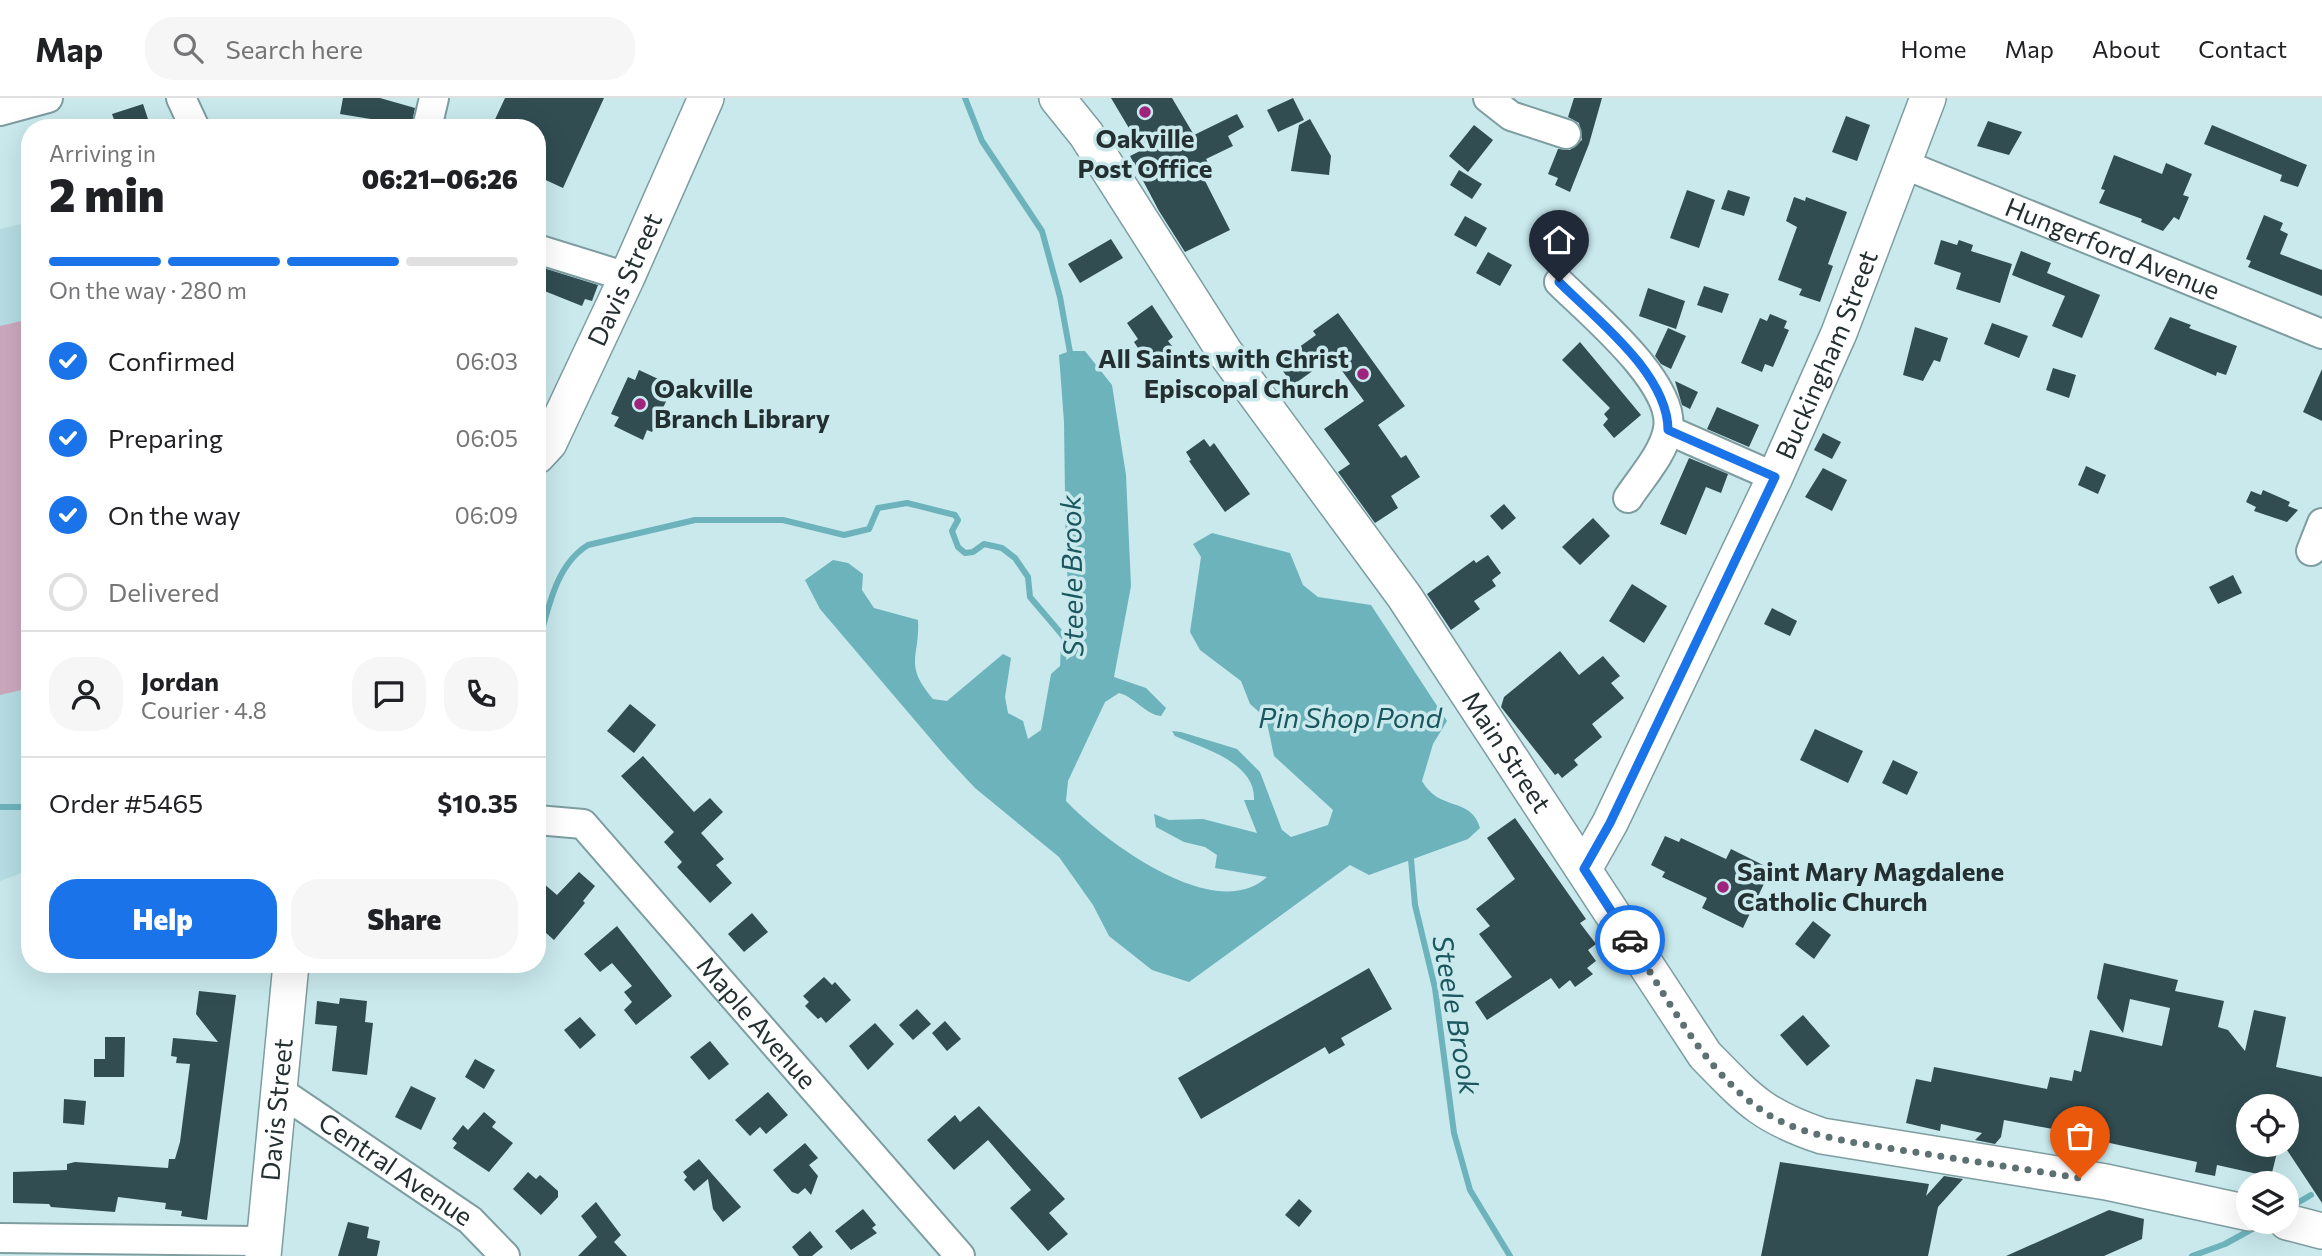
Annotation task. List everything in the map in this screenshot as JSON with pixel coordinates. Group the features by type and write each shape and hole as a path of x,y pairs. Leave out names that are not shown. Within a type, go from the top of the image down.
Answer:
{"main road":[{"name":"Davis Street","path":"546,446 627,277 706,98"},
{"name":"Buckingham Street","path":"1584,869 1610,823 1775,477 1843,323 1928,98"},
{"name":"Main Street","path":"1062,99 1186,296 1404,596 1705,1055 1752,1103 1770,1116 1822,1136 2106,1182 2236,1210"},
{"name":"Davis Street","path":"263,1248 290,973"}],"street":[{"path":"0,111 48,98"},
{"path":"181,98 191,119"},
{"path":"429,119 434,98"},
{"path":"1488,98 1511,116 1566,134"},
{"name":"Hungerford Avenue","path":"1903,164 2322,334"},
{"path":"546,252 627,277"},
{"path":"1559,282 1622,345 1657,386 1668,411 1668,430 1654,459 1628,498"},
{"path":"1668,430 1775,477"},
{"path":"2311,551 2322,523"},
{"name":"Maple Avenue","path":"546,821 583,824 960,1256"},
{"name":"Central Avenue","path":"278,1090 470,1220 505,1256"},
{"path":"0,1238 263,1248"}],"shaded area":[{"path":"21,224 21,873 0,881 0,229"},
{"path":"21,321 21,690 0,695 0,326"}],"water":[{"name":"Pin Shop Pond","path":"1070,351 1085,351 1112,385 1126,475 1131,586 1114,677 1146,688 1166,708 1161,716 1156,715 1119,693 1105,702 1068,781 1066,801 1083,818 1133,855 1161,872 1191,885 1219,891 1245,889 1267,877 1215,868 1217,855 1205,847 1184,842 1156,827 1154,814 1169,820 1203,819 1257,833 1244,800 1254,800 1252,787 1246,776 1225,758 1175,736 1172,731 1237,749 1260,772 1282,830 1291,837 1328,825 1333,810 1274,756 1266,718 1250,704 1241,681 1200,650 1190,632 1201,557 1193,544 1212,533 1290,553 1303,585 1318,597 1371,605 1447,721 1433,744 1422,781 1437,797 1470,812 1480,828 1468,839 1369,875 1350,865 1189,982 1152,970 1109,936 1093,905 1059,857 975,788 947,758 820,609 805,580 833,560 848,563 863,574 862,590 874,608 918,620 916,668 918,677 933,699 947,701 1003,654 1011,658 1005,697 1008,713 1023,721 1028,739 1041,730 1051,674 1070,657 1077,646 1066,565 1064,422 1059,355"}],"building":[{"path":"343,98 380,98 415,108 413,119 371,119 340,114"},
{"path":"505,98 604,98 563,188 546,180 546,119 495,119"},
{"path":"1111,98 1172,98 1194,135 1237,114 1244,127 1228,136 1233,146 1206,159 1211,168 1201,173 1230,230 1185,252 1159,211 1130,156 1142,150"},
{"path":"1293,98 1304,120 1278,132 1267,110"},
{"path":"1574,98 1602,98 1589,144 1570,192 1555,185 1558,178 1548,174 1558,149 1570,150 1582,140 1579,123 1568,117"},
{"path":"143,104 148,119 114,119 112,114"},
{"path":"1846,116 1870,125 1857,161 1832,152"},
{"path":"1310,119 1331,156 1329,175 1291,171 1299,125"},
{"path":"1988,121 2022,132 2009,155 1977,146"},
{"path":"1474,125 1493,140 1468,172 1449,156"},
{"path":"2212,125 2307,165 2298,187 2280,181 2282,175 2204,144"},
{"path":"2114,155 2162,174 2166,163 2192,174 2183,195 2189,197 2179,220 2174,217 2163,231 2141,222 2142,219 2099,203 2105,190 2101,189"},
{"path":"1459,170 1482,184 1472,199 1450,185"},
{"path":"1687,190 1715,200 1699,248 1670,238"},
{"path":"1728,190 1750,197 1744,216 1721,209"},
{"path":"1794,197 1805,201 1806,197 1847,212 1828,264 1833,266 1820,302 1799,295 1802,289 1778,280 1797,227 1786,221"},
{"path":"2264,215 2283,223 2280,230 2288,234 2280,254 2322,270 2322,296 2248,267 2251,261 2246,259"},
{"path":"1465,216 1487,228 1476,247 1454,235"},
{"path":"1111,239 1123,258 1080,283 1068,264"},
{"path":"1941,240 1957,245 1959,240 1973,245 1971,251 2012,264 2000,303 1956,289 1961,273 1934,264"},
{"path":"2021,251 2051,263 2047,273 2100,295 2082,338 2052,326 2065,296 2012,275"},
{"path":"1488,252 1512,265 1500,286 1476,273"},
{"path":"546,269 598,285 592,301 585,299 582,306 546,292"},
{"path":"1704,286 1729,294 1722,313 1697,305"},
{"path":"1648,288 1685,301 1676,329 1639,316"},
{"path":"1152,305 1173,337 1168,341 1172,346 1153,359 1150,353 1144,357 1134,342 1138,339 1127,323"},
{"path":"1338,313 1405,406 1378,425 1401,458 1406,455 1420,477 1391,496 1398,508 1375,523 1338,472 1350,464 1324,429 1364,401 1332,357 1293,385 1277,363 1316,335 1313,331"},
{"path":"1770,314 1787,321 1784,328 1789,330 1773,367 1765,364 1762,372 1741,363 1760,318 1767,321"},
{"path":"2170,317 2191,325 2189,328 2237,346 2226,375 2217,372 2216,376 2154,349"},
{"path":"1992,323 2028,336 2019,358 1984,344"},
{"path":"1915,327 1948,338 1940,362 1934,360 1923,381 1903,375"},
{"path":"1668,328 1686,336 1671,369 1661,364 1655,356"},
{"path":"1580,342 1641,415 1614,438 1603,425 1608,419 1604,414 1610,408 1562,360"},
{"path":"2053,368 2076,375 2069,398 2046,390"},
{"path":"2322,369 2322,421 2303,412"},
{"name":"Oakville Branch Library","path":"639,370 669,384 665,394 669,395 652,432 647,430 643,440 614,426 619,417 611,414 628,377 635,380"},
{"path":"1675,381 1698,392 1690,409 1682,405"},
{"path":"1717,407 1759,425 1749,447 1707,429"},
{"path":"1823,433 1841,442 1832,459 1814,450"},
{"path":"1204,439 1210,447 1214,443 1250,494 1225,512 1189,461 1191,460 1186,452"},
{"path":"1689,458 1728,474 1721,493 1706,487 1686,535 1660,524"},
{"path":"2086,466 2106,475 2098,494 2078,485"},
{"path":"1823,468 1847,480 1832,511 1805,497"},
{"path":"2263,490 2290,502 2288,506 2298,510 2287,522 2254,511 2256,507 2246,502 2251,491 2261,495"},
{"path":"1504,504 1516,518 1502,530 1490,516"},
{"path":"1593,518 1610,536 1580,565 1562,547"},
{"path":"1488,555 1501,573 1492,580 1496,586 1474,601 1480,609 1451,630 1427,594 1474,560 1476,563"},
{"path":"2233,575 2242,593 2218,604 2209,587"},
{"path":"1632,584 1667,606 1644,643 1609,621"},
{"path":"1772,608 1797,621 1790,636 1764,624"},
{"path":"1560,651 1579,675 1603,656 1620,676 1611,683 1624,698 1592,724 1602,737 1574,760 1578,765 1562,778 1558,773 1555,775 1501,707 1504,697"},
{"path":"630,704 656,725 634,753 607,731"},
{"path":"1815,729 1863,751 1848,783 1800,760"},
{"path":"643,756 694,812 710,798 723,812 701,833 724,859 716,865 732,883 710,903 677,867 682,862 664,842 674,832 621,776"},
{"path":"1893,760 1918,772 1907,795 1882,783"},
{"path":"1515,818 1586,919 1580,923 1596,944 1588,950 1596,961 1587,968 1593,974 1575,987 1570,980 1559,989 1551,978 1487,1020 1475,1002 1512,977 1479,934 1490,926 1476,909 1515,879 1487,838"},
{"name":"Saint Mary Magdalene Catholic Church","path":"1665,836 1679,842 1681,838 1726,859 1731,849 1771,869 1743,928 1702,908 1707,898 1662,877 1665,872 1651,865"},
{"path":"579,872 595,886 583,901 585,903 554,940 546,933 546,886 557,895"},
{"path":"752,913 768,932 744,952 728,934"},
{"path":"1813,921 1831,935 1814,959 1795,944"},
{"path":"617,926 672,996 636,1025 624,1010 632,1002 624,992 632,986 612,963 600,972 584,954"},
{"path":"2104,963 2178,980 2175,991 2224,1001 2218,1027 2228,1030 2245,1051 2254,1010 2286,1017 2276,1067 2322,1077 2322,1203 2292,1157 2299,1157 2299,1094 2236,1094 2236,1157 2276,1157 2272,1171 2244,1171 2217,1165 2215,1176 2195,1172 2197,1162 2073,1135 2071,1142 2051,1136 2053,1129 2004,1120 2001,1137 1995,1144 1975,1140 1982,1133 1941,1124 1940,1131 1906,1123 1916,1079 1931,1082 1934,1067 2047,1089 2050,1077 2072,1081 2074,1070 2081,1072 2090,1030 2162,1046 2170,1008 2130,999 2123,1033 2097,998"},
{"path":"1369,968 1392,1009 1341,1038 1345,1045 1329,1054 1325,1047 1201,1119 1178,1078"},
{"path":"824,977 832,985 835,982 851,1000 826,1023 805,1006 809,1002 803,996"},
{"path":"199,991 236,995 207,1220 181,1216 182,1211 165,1209 166,1203 118,1197 115,1212 51,1207 49,1204 13,1203 13,1172 67,1170 67,1164 75,1162 168,1168 169,1159 175,1159 180,1142 190,1064 176,1063 177,1057 171,1056 173,1038 218,1042 196,1014"},
{"path":"340,998 367,1001 365,1022 373,1023 367,1075 332,1071 337,1026 315,1024 317,1001 339,1004"},
{"path":"917,1009 931,1024 913,1040 899,1025"},
{"path":"1803,1015 1830,1046 1807,1066 1780,1035"},
{"path":"580,1017 596,1035 580,1049 564,1030"},
{"path":"945,1021 961,1039 947,1051 932,1033"},
{"path":"875,1023 894,1044 868,1070 849,1046"},
{"path":"105,1037 125,1037 124,1077 94,1077 94,1059 105,1059"},
{"path":"710,1041 729,1064 709,1080 690,1057"},
{"path":"475,1059 495,1070 484,1089 465,1077"},
{"path":"411,1086 436,1098 421,1130 395,1117"},
{"path":"768,1092 788,1115 766,1134 760,1127 750,1136 735,1120"},
{"path":"64,1099 86,1101 84,1125 63,1123"},
{"path":"979,1106 1065,1199 1049,1213 1068,1234 1048,1251 1010,1208 1031,1190 988,1140 954,1170 927,1140 955,1115 960,1122"},
{"path":"484,1112 496,1122 492,1127 513,1143 489,1172 453,1148 457,1143 452,1139 463,1125 468,1130"},
{"path":"805,1143 818,1158 809,1165 818,1176 811,1195 805,1188 798,1194 792,1192 773,1170"},
{"path":"699,1159 741,1207 723,1222 713,1209 708,1179 694,1191 684,1180 687,1177 683,1172"},
{"path":"1780,1162 1929,1184 1926,1196 1944,1176 1963,1179 1938,1207 1928,1256 1761,1256"},
{"path":"528,1172 536,1179 540,1175 558,1191 558,1197 541,1215 513,1189"},
{"path":"1299,1199 1312,1211 1299,1227 1285,1215"},
{"path":"596,1202 621,1235 614,1242 627,1256 578,1256 597,1237 581,1216"},
{"path":"863,1209 876,1225 872,1228 877,1233 851,1250 835,1231"},
{"path":"2109,1210 2144,1219 2142,1239 2104,1256 2006,1256"},
{"path":"348,1222 369,1227 367,1238 380,1241 377,1256 338,1256"},
{"path":"810,1231 823,1247 812,1256 799,1256 792,1247"}],"waterway":[{"name":"Steele Brook","path":"965,98 982,141 1042,231 1060,297 1071,358"},
{"path":"546,616 567,565 588,545 695,520 783,520 844,535 869,529 878,508 907,503 955,515 958,520 952,531 958,547 965,553 973,552 984,544 1002,548 1015,558 1028,577 1030,597 1064,637 1063,670"},
{"path":"0,807 21,807"},
{"name":"Steele Brook","path":"1408,855 1411,859 1415,905 1435,988 1454,1133 1470,1190 1510,1256"},
{"name":"Steele Brook","path":"2299,1202 2311,1195"},
{"name":"Steele Brook","path":"2192,1256 2243,1234"}],"way so far":[{"path":"1630,940 1705,1055 1752,1103 1770,1116 1822,1136 1856,1143 2080,1178"}],"place":[{"name":"Oakville Post Office","path":"1145,112"},
{"name":"All Saints with Christ Episcopal Church","path":"1363,374"},
{"name":"Oakville Branch Library","path":"640,404"},
{"name":"Saint Mary Magdalene Catholic Church","path":"1723,887"}],"route":[{"path":"1559,282 1622,345 1657,386 1668,411 1668,430 1775,477 1610,823 1584,869 1630,940"}]}
